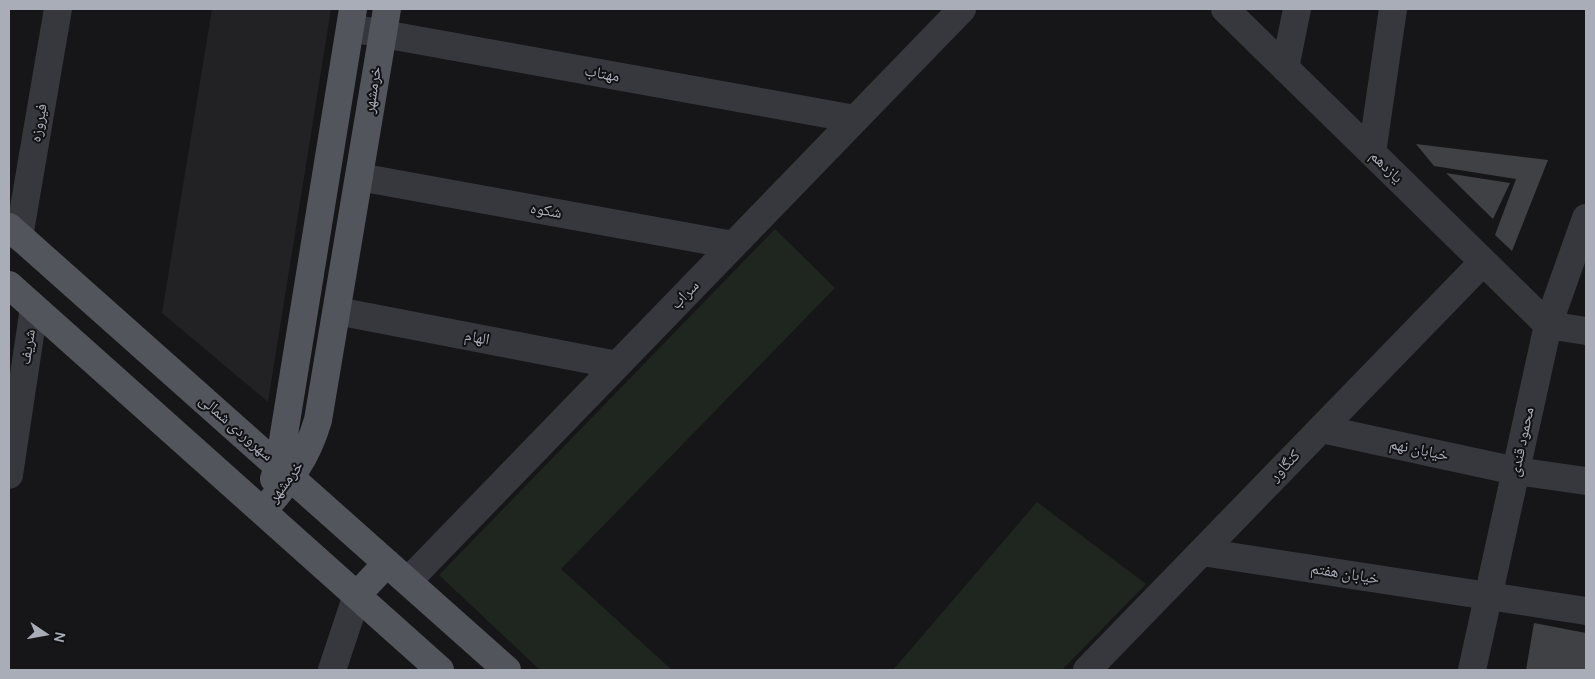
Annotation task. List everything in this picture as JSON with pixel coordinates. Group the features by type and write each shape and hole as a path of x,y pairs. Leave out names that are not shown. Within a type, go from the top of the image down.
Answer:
{"main road":[{"name":"خرمشهر","path":"285,471 351,18"},
{"name":"خرمشهر","path":"263,511 285,471 310,445 318,420 385,21"},
{"name":"سهروردی شمالی","path":"14,232 285,471 506,670"},
{"path":"9,285 440,670"},
{"path":"357,595 387,563"}],"street":[{"name":"فیروزه","path":"14,232 58,9"},
{"name":"سراب","path":"408,582 962,9"},
{"name":"یازدهم","path":"1225,9 1548,326"},
{"path":"1285,68 1297,9"},
{"path":"1372,153 1393,9"},
{"name":"مهتاب","path":"351,18 385,21 855,119"},
{"name":"شکوه","path":"359,177 733,245"},
{"name":"محمود قندی","path":"1472,670 1548,326 1586,218"},
{"name":"کنگاور","path":"1087,670 1483,262"},
{"name":"شریف","path":"9,475 34,308"},
{"name":"الهام","path":"337,311 617,365"},
{"path":"1548,326 1586,331"},
{"name":"خیابان نهم","path":"1322,429 1516,470 1586,480"},
{"name":"خیابان هفتم","path":"1202,552 1586,611"},
{"path":"332,670 357,595"}],"shaded area":[{"path":"212,9 331,9 268,402 162,313"},
{"path":"775,229 835,288 561,569 672,670 540,670 439,575"},
{"path":"1037,502 1146,584 1062,670 893,670"}],"building":[{"path":"1416,144 1548,160 1512,251 1495,235 1516,179 1434,166"},
{"path":"1446,173 1510,183 1493,219"},
{"path":"1534,623 1586,633 1586,670 1526,670"}]}
